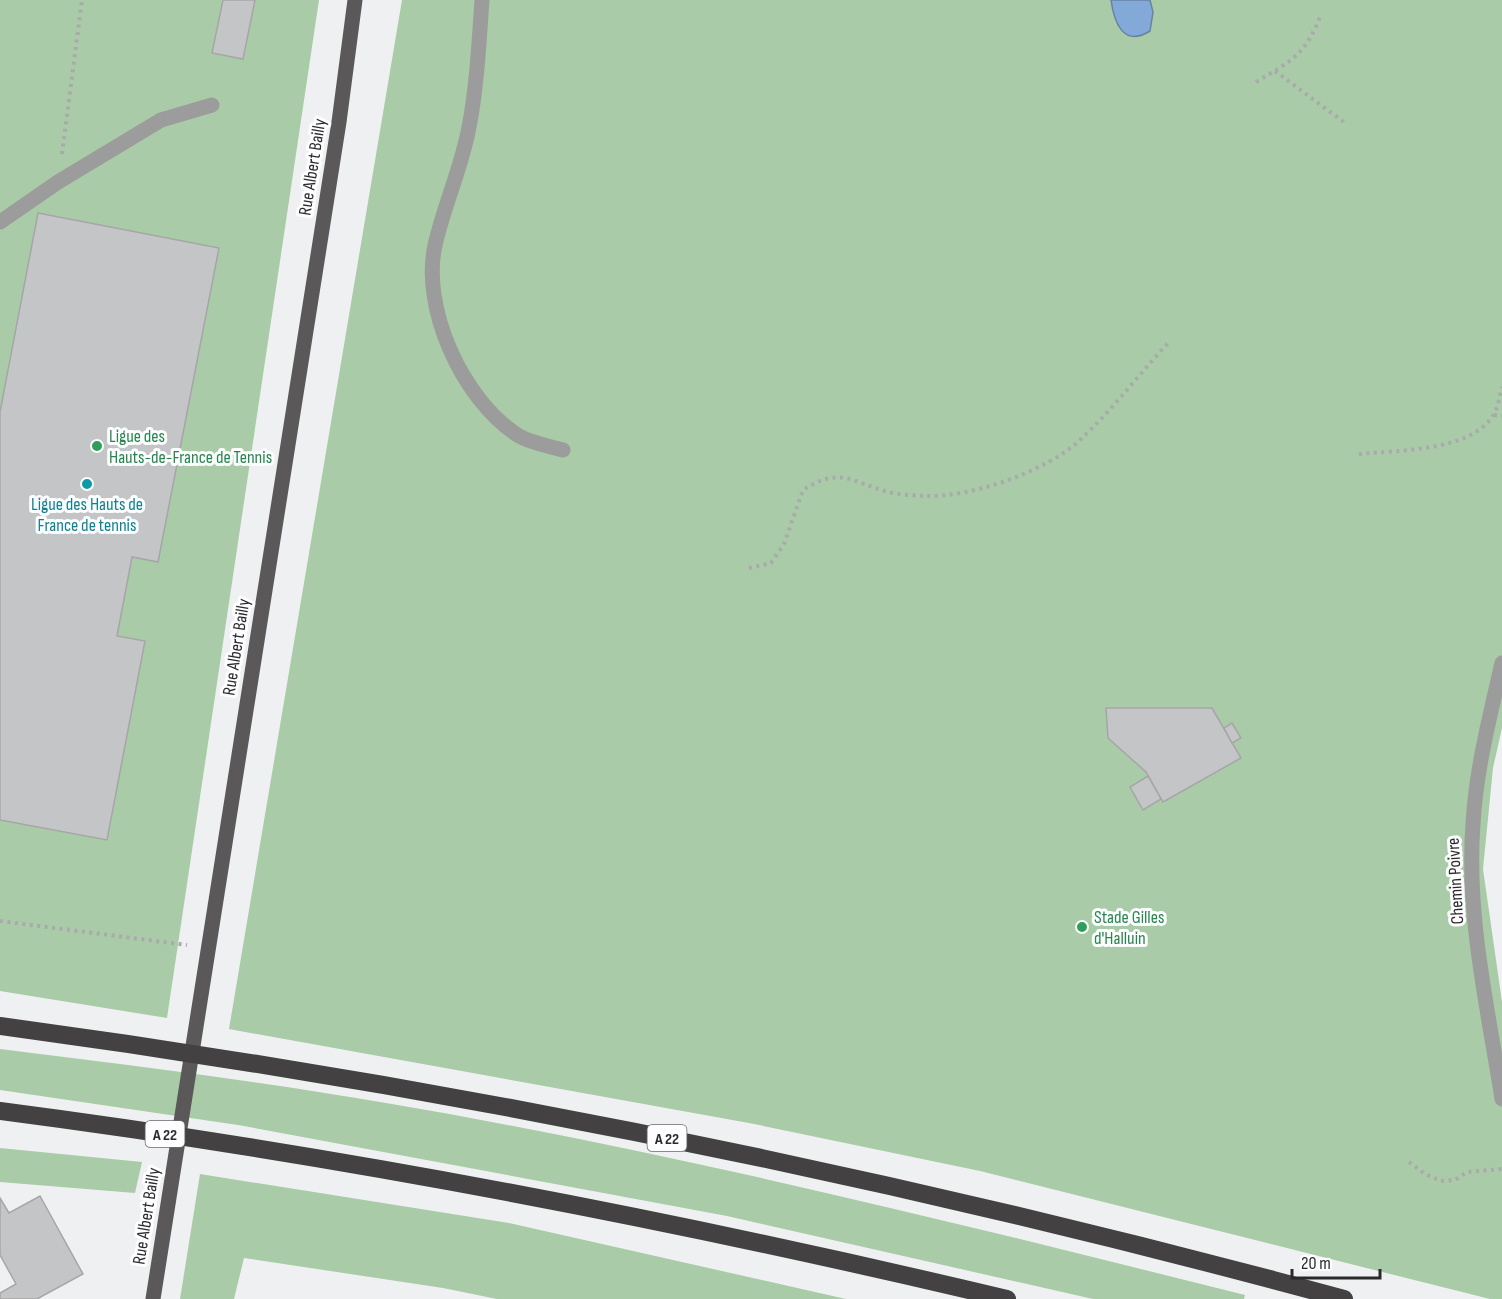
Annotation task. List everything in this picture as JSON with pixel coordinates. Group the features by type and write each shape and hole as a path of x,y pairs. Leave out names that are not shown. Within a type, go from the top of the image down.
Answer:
{"highway":[{"path":"0,1022 62,1035"},
{"name":"A 22","path":"0,1026 334,1077 708,1146 1094,1234 1344,1299"},
{"name":"A 22","path":"0,1111 148,1131 390,1170 771,1245 1007,1299"}],"main road":[{"name":"Rue Albert Bailly","path":"153,1299 337,134 355,0"}],"street":[{"path":"482,0 469,127 435,242 431,280 442,335 487,408 520,436 563,450"},
{"path":"0,222 58,182 161,120 212,105"},
{"name":"Chemin Poivre","path":"1502,663 1477,780 1472,859 1474,913 1502,1099"}],"path":[{"path":"58,182 82,0"},
{"path":"1256,82 1300,54 1312,38 1321,15"},
{"path":"1275,71 1346,123"},
{"path":"749,568 771,563 784,544 803,489 826,477 844,476 890,492 927,496 978,489 1025,474 1080,441 1170,341"},
{"path":"1359,454 1442,446 1475,433 1494,415 1502,387"},
{"path":"1494,415 1502,416"},
{"path":"0,921 189,946"},
{"path":"1409,1162 1425,1174 1441,1181 1455,1180 1467,1172 1502,1169"}],"green space":[{"name":"Ligue des Hauts-de-France de Tennis","path":"0,0 319,0 167,1018 0,991"},
{"path":"402,0 1502,0 1502,728 1493,768 1483,869 1502,1002 1502,1299 1490,1299 980,1171 749,1123 229,1029"},
{"path":"0,1049 338,1095 494,1122 817,1191 1245,1295 1244,1299 1093,1299 727,1216 238,1125 0,1090"},
{"path":"0,1148 142,1162 135,1193 0,1182"},
{"path":"200,1174 509,1223 846,1299 497,1299 443,1288 244,1258 234,1299 180,1299"}],"water":[{"path":"1111,0 1150,0 1153,12 1150,31 1141,35 1127,34 1118,24"}],"building":[{"path":"223,0 255,0 243,59 212,53"},
{"name":"Ligue des Hauts de France de tennis","path":"38,213 219,248 158,562 132,557 117,636 145,641 107,840 0,820 0,412"},
{"path":"1106,708 1212,708 1241,758 1163,802 1146,772 1108,738"},
{"path":"1232,723 1241,738 1232,743 1224,728"},
{"path":"1148,776 1161,799 1143,810 1130,787"},
{"path":"40,1196 83,1274 37,1299 0,1299 0,1293 16,1284 0,1255 0,1198 9,1213"}],"place":[{"name":"Ligue des Hauts-de-France de Tennis","path":"97,446"},
{"name":"Ligue des Hauts de France de tennis","path":"87,484"},
{"name":"Stade Gilles d'Halluin","path":"1082,927"}]}
